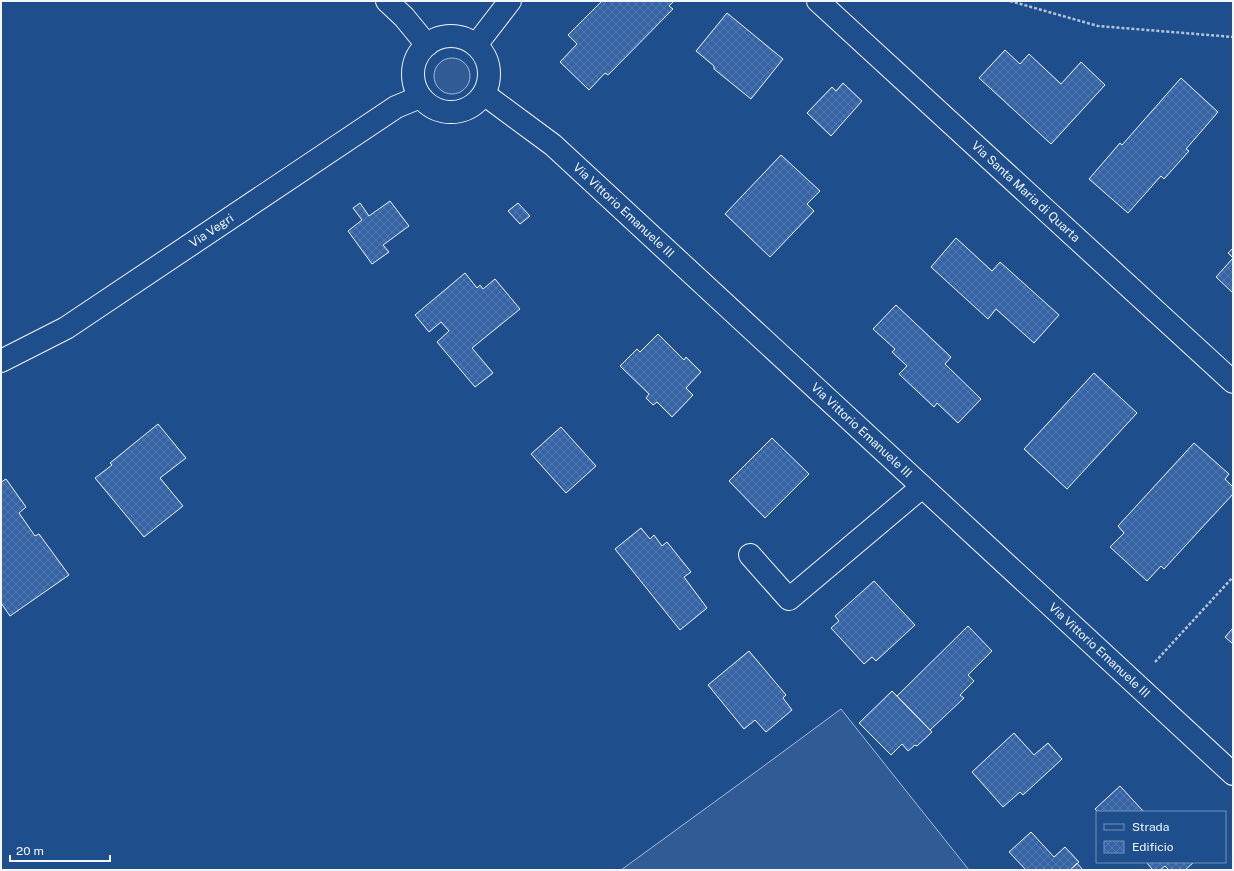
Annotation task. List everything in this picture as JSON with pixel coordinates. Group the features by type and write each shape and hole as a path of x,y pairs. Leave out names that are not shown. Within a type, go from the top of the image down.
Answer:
{"street":[{"path":"387,1 427,45"},
{"path":"476,45 510,1"},
{"name":"Via Santa Maria di Quarta","path":"818,1 1233,382"},
{"path":"442,37 460,37 476,45 485,56 489,68 489,82 484,94 471,108 453,113 435,109 420,97 413,79 415,60 427,45 442,37"},
{"name":"Via Vittorio Emanuele III","path":"484,94 553,145 1233,774"},
{"name":"Via Vegri","path":"1,361 66,328 396,107 420,97"},
{"path":"750,555 790,599 922,487"}],"path":[{"path":"1010,1 1098,26 1233,37"},
{"path":"1135,684 1233,577"}],"shaded area":[{"path":"456,58 465,63 469,69 469,83 465,89 456,94 448,94 439,89 435,83 434,72 439,63 445,59"},
{"path":"841,709 969,870 621,870 757,771"}],"building":[{"path":"602,1 674,1 669,6 673,9 608,75 605,73 589,90 560,62 577,44 568,35"},
{"path":"727,13 783,59 751,99 714,69 714,66 696,51"},
{"path":"1005,50 1020,64 1029,54 1061,84 1081,62 1105,85 1051,144 979,78"},
{"path":"1181,78 1218,112 1186,149 1189,151 1164,179 1161,176 1128,213 1089,179 1120,143 1122,145"},
{"path":"843,83 862,101 831,136 807,113 832,87 836,91"},
{"path":"781,155 820,191 807,204 814,211 770,257 725,214"},
{"path":"390,201 409,226 383,245 389,252 372,264 348,231 362,220 353,208 360,203 369,216"},
{"path":"518,203 530,216 520,224 508,211"},
{"path":"956,238 992,271 1000,262 1059,315 1034,343 996,309 988,319 931,267"},
{"path":"1233,248 1233,258 1228,253"},
{"path":"1233,258 1233,293 1216,277"},
{"path":"465,273 477,288 480,285 483,289 495,279 520,309 472,348 493,373 475,387 437,342 449,331 441,322 429,332 415,315"},
{"path":"896,305 951,357 945,364 981,399 958,423 937,403 934,407 899,374 907,366 892,352 895,349 873,329"},
{"path":"658,334 684,360 686,357 701,372 686,388 693,395 672,417 657,402 653,405 646,398 649,394 620,366 637,349 640,352"},
{"path":"1094,373 1137,413 1067,489 1024,449"},
{"path":"158,424 186,458 160,478 183,506 144,537 95,478 112,465 110,463"},
{"path":"561,427 596,466 566,493 531,454"},
{"path":"772,438 809,474 765,518 729,481"},
{"path":"1194,443 1229,474 1225,479 1233,487 1233,494 1164,569 1161,566 1147,581 1110,547 1124,533 1118,526"},
{"path":"6,479 26,507 19,513 35,536 39,534 69,575 10,616 1,603 1,482"},
{"path":"641,528 650,539 654,535 662,546 667,542 691,572 684,577 707,608 680,630 615,549"},
{"path":"874,581 915,625 876,661 872,657 864,664 831,628 839,621 835,616"},
{"path":"968,626 992,651 968,675 974,681 960,695 964,698 930,730 897,696"},
{"path":"1233,628 1233,644 1225,637"},
{"path":"749,651 786,695 783,698 792,710 766,732 755,720 744,729 708,685"},
{"path":"892,691 932,732 917,746 915,745 908,751 902,744 891,755 859,723"},
{"path":"1014,733 1034,755 1048,743 1062,759 1023,795 1020,792 1003,807 972,772"},
{"path":"1120,786 1143,811 1097,811 1095,809"},
{"path":"1031,832 1054,857 1065,847 1079,862 1070,870 1026,870 1009,852"},
{"path":"1077,863 1083,870 1070,870"},
{"path":"1147,863 1193,863 1185,870 1169,870 1165,866 1160,870 1153,870"}]}
